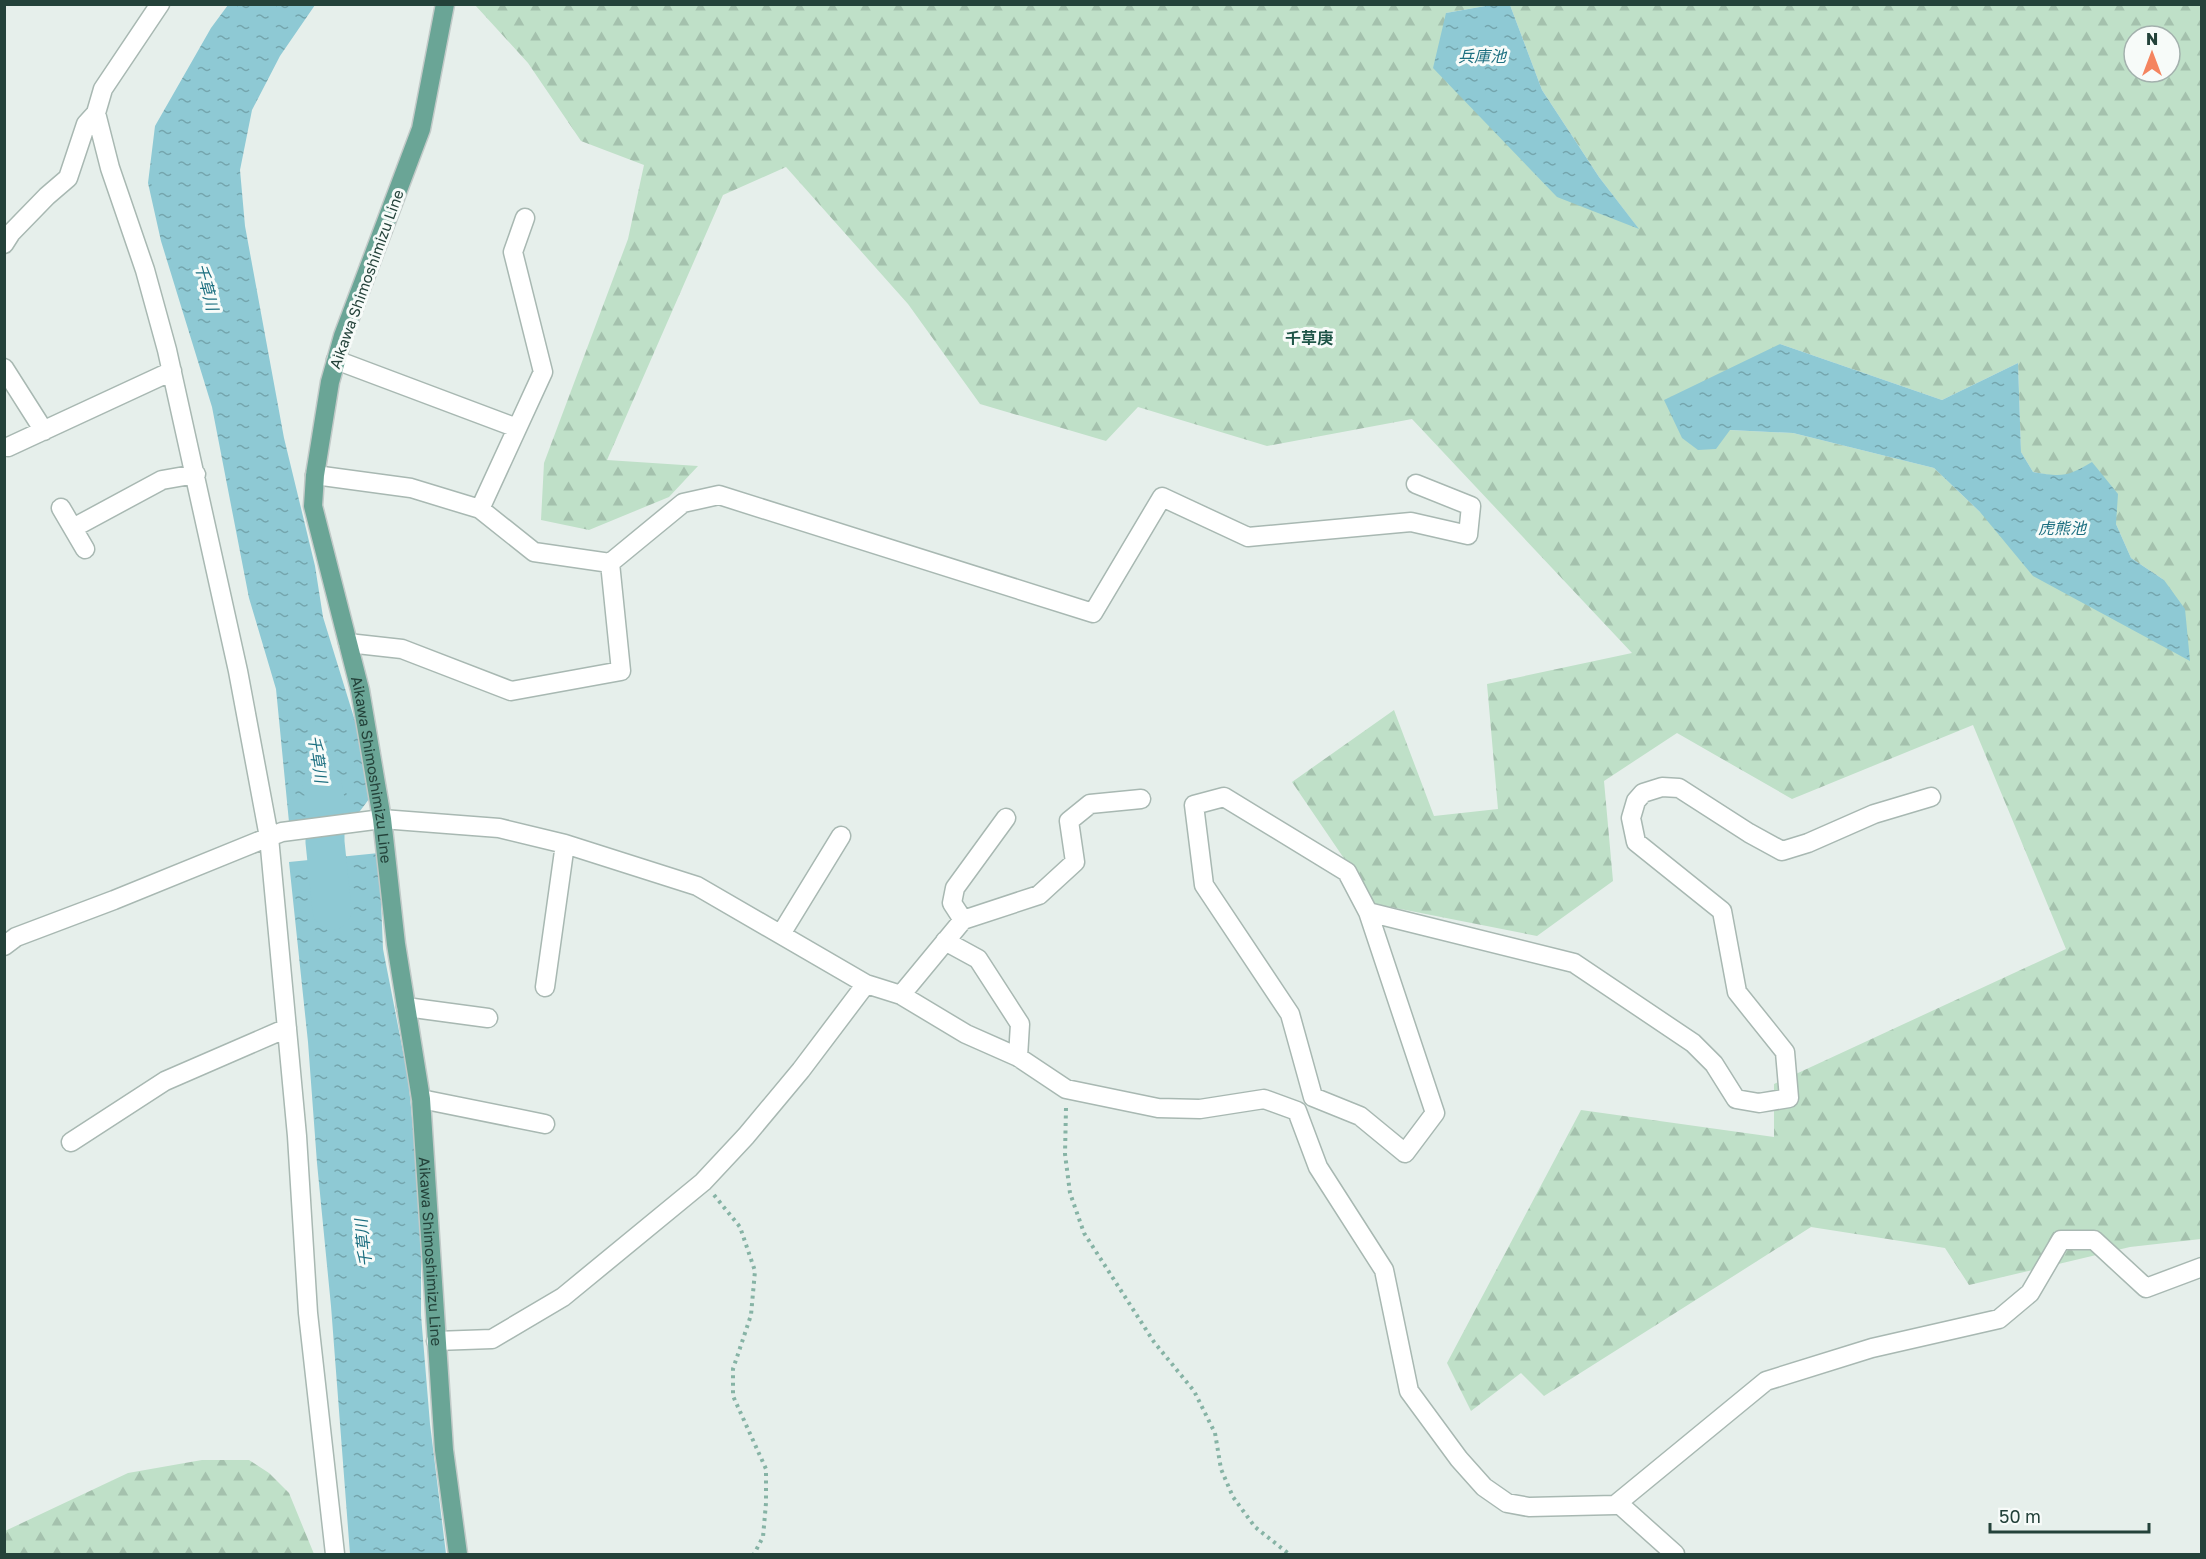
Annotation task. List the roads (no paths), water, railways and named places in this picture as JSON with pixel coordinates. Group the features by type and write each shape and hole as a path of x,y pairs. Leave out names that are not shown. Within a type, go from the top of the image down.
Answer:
{"main road":[{"name":"Aikawa Shimoshimizu Line","path":"445,4 422,129 343,336 330,382 315,474 313,506 360,690 376,819 421,1099 444,1450 458,1554"}],"street":[{"path":"4,244 11,233 68,178 86,124 96,114 103,89 160,4"},
{"path":"96,114 113,178 145,270 172,371 276,834 287,1028 297,1136 308,1313 335,1554"},
{"path":"480,508 543,372 513,252 525,218"},
{"path":"336,360 517,428"},
{"path":"4,368 44,430"},
{"path":"8,447 172,371"},
{"path":"73,528 162,480 196,474"},
{"path":"315,474 411,488 480,508 534,552 610,563 683,503 719,495 1093,613 1161,497 1248,537 1411,522 1468,535 1471,506 1416,484"},
{"path":"61,508 85,549"},
{"path":"348,643 402,649 511,691 621,671 610,563"},
{"path":"1368,912 1574,963 1693,1043 1714,1064 1736,1100 1759,1103 1789,1098 1785,1052 1737,992 1722,911 1636,842 1632,818 1636,801 1643,793 1662,787 1679,788 1749,833 1782,851 1808,843 1874,814 1931,796"},
{"path":"1224,797 1347,872 1368,912 1435,1113 1405,1153 1360,1116 1313,1097 1290,1014 1204,885 1194,805 1224,797"},
{"path":"900,995 963,920 1039,895 1074,862 1069,821 1089,804 1141,799"},
{"path":"963,920 952,903 956,888 1006,818"},
{"path":"4,946 16,937 276,834 376,819 499,828 566,844 697,886 866,984 900,995 966,1034 1018,1057 1066,1089 1158,1108 1200,1109 1264,1099 1297,1111 1318,1167 1384,1269 1409,1391 1459,1459 1484,1487 1507,1503 1529,1507 1615,1505 1766,1381 1872,1348 1999,1319 2030,1293 2061,1240 2094,1240 2146,1288 2202,1267"},
{"path":"781,934 842,836"},
{"path":"545,987 566,844"},
{"path":"945,941 978,959 1020,1024 1018,1057"},
{"path":"436,1341 492,1339 563,1298 703,1182 746,1136 801,1070 866,984"},
{"path":"406,1007 488,1018"},
{"path":"71,1142 165,1081 287,1028"},
{"path":"1297,1111 1313,1097"},
{"path":"421,1099 545,1124"},
{"path":"1618,1503 1675,1554"}],"water":[{"path":"228,5 315,5 280,56 252,110 240,170 245,226 284,438 315,566 323,617 359,734 369,799 357,815 289,822 276,689 249,598 212,407 161,241 148,183 155,126 211,28"},
{"name":"兵庫池","path":"1491,5 1510,5 1542,90 1599,177 1639,229 1557,197 1433,68 1446,13"},
{"name":"虎熊池","path":"1780,344 1942,400 2018,363 2021,452 2033,472 2043,474 2064,475 2092,462 2118,494 2116,524 2131,558 2164,580 2185,609 2190,661 2033,576 1980,512 1934,468 1793,433 1730,430 1716,449 1698,450 1682,438 1664,400"},
{"path":"379,853 383,949 408,1077 421,1209 421,1315 430,1424 446,1554 350,1554 308,1042 289,862"}],"waterway":[{"name":"千草川","path":"322,783 332,910"}],"district":[{"name":"千草庚","path":"1309,338"}]}
